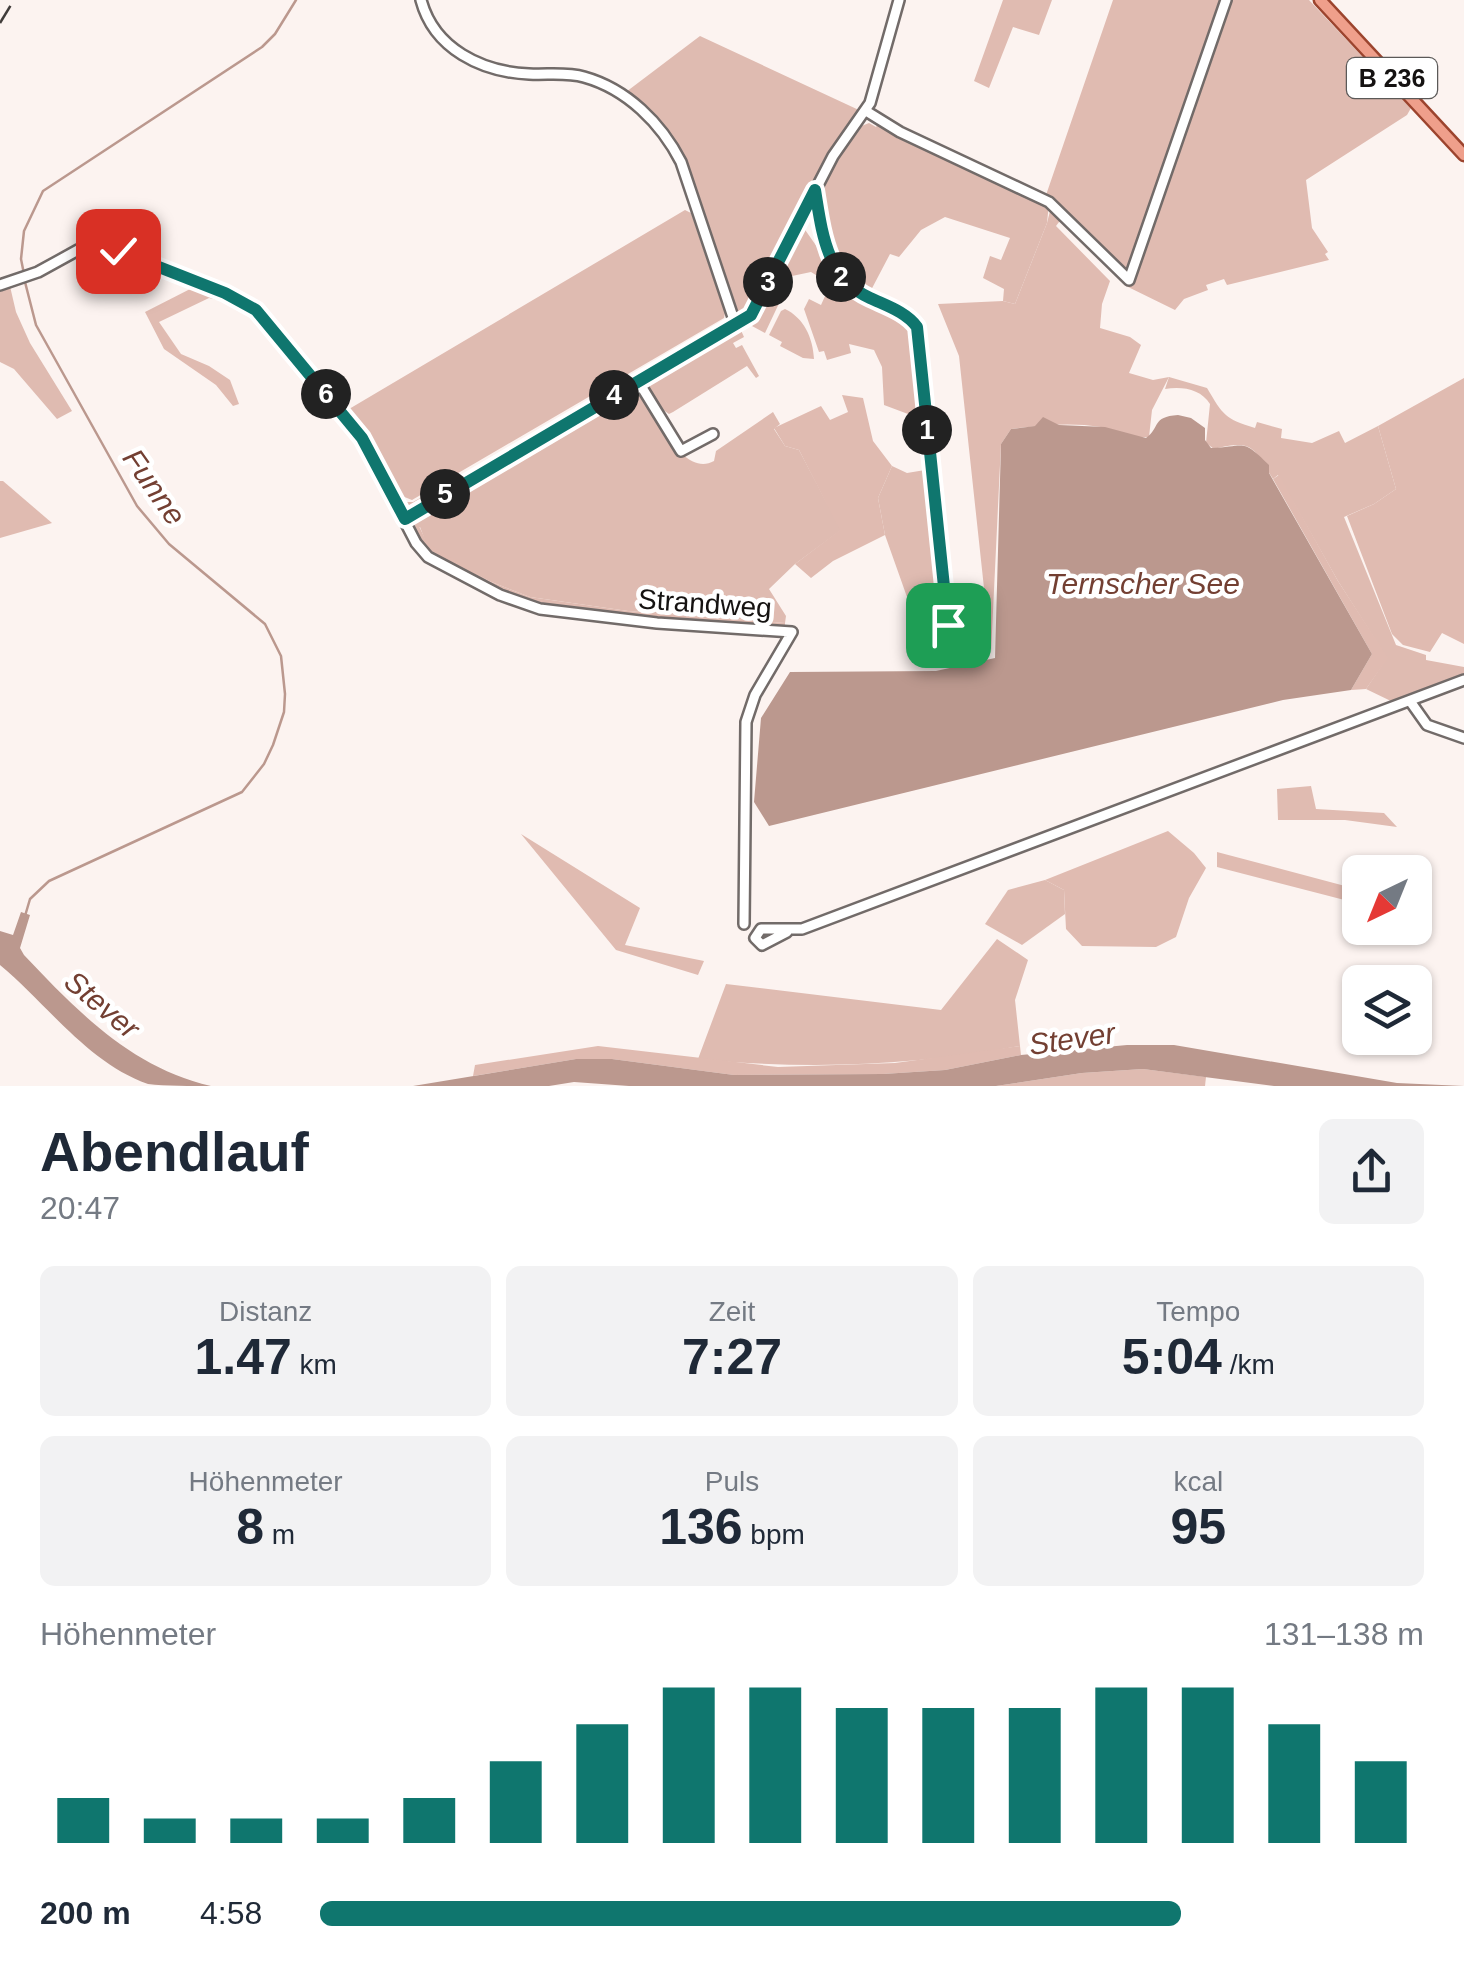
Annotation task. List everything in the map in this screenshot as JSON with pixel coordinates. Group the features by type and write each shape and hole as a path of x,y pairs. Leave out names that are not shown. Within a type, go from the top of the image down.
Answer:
{"main road":[{"name":"B 236","path":"1320,0 1464,156"}],"street":[{"path":"421,0 441,38 478,64 512,73 586,78 617,90 645,114 669,140 681,162 735,323"},
{"path":"0,285 78,250 103,247 225,293 256,310 362,438 405,519 751,315 834,156 866,111 900,0"},
{"path":"866,111 900,132 1049,202 1129,280 1226,0"},
{"path":"815,190 824,247 842,278 862,294 907,316 917,327 948,625"},
{"path":"638,381 681,452 713,434"},
{"name":"Strandweg","path":"405,519 428,557 500,595 540,610 792,632 755,695 746,722 744,924"},
{"path":"787,932 802,930 1464,680"},
{"path":"1410,701 1427,725 1464,738"}],"shaded area":[{"path":"1003,0 1052,0 1039,35 1013,27 989,88 974,81"},
{"path":"1113,0 1309,0 1411,108 1407,115 1306,180 1312,228 1329,260 1227,285 1224,279 1206,285 1208,290 1184,299 1175,310 1124,285 1126,280 1062,218 1056,226 1110,281 1102,304 1100,328 1130,337 1141,345 1129,373 1153,380 1169,377 1152,410 1149,437 1090,425 1056,425 1011,429 1001,444 991,653 959,356 938,304 1015,304 1047,223 1050,211 1045,198"},
{"path":"700,36 861,111 803,201 751,305 741,313 733,310 683,160 644,108 626,92"},
{"path":"879,122 1049,203 1047,223 1015,304 1003,301 1004,289 983,278 990,256 1001,260 1010,238 945,217 921,230 899,257 890,254 869,294 844,272 823,229 821,196 836,159 859,127 869,123 876,127"},
{"path":"685,210 691,213 724,318 412,500 402,496 409,511 403,509 368,445 344,412"},
{"path":"801,224 845,287 906,317 917,327 924,420 884,405 882,367 874,350 849,344 851,353 827,360 824,351 819,352 804,309 809,299 821,305 826,294 824,280 811,272 792,276 765,333 752,326"},
{"path":"9,282 16,312 30,343 72,411 57,419 14,369 0,362 0,290"},
{"path":"196,286 249,307 209,298 159,322 181,354 230,380 239,404 233,406 216,385 164,349 145,312"},
{"path":"785,309 806,329 814,359 780,346 782,342 769,335"},
{"path":"739,326 744,337 733,343 736,348 742,345 759,376 756,378 747,366 669,414 659,407 647,380"},
{"path":"1169,377 1207,388 1231,419 1255,428 1257,422 1282,429 1281,438 1312,443 1339,431 1345,443 1378,426 1396,489 1344,517 1396,645 1426,655 1426,660 1464,667 1464,678 1395,703 1366,689 1387,658 1278,475 1273,479 1256,453 1245,446 1214,449 1206,443 1210,404 1190,390 1165,389"},
{"path":"1464,378 1464,644 1442,633 1430,652 1403,645 1392,634 1347,516 1396,489 1378,426"},
{"path":"640,388 670,440 691,460 702,464 714,461 716,451 773,412 780,424 774,429 785,446 799,450 841,530 769,589 786,616 785,623 628,611 530,597 489,581 440,553 426,543 420,527 414,529 417,515"},
{"path":"842,395 863,398 873,441 892,466 878,498 885,535 833,561 811,578 795,564 840,530 799,450 785,446 774,428 821,406 830,420 848,412"},
{"path":"560,419 563,423 409,511 406,502 413,502"},
{"path":"892,466 907,473 931,469 947,624 918,628 885,535 878,498"},
{"path":"1279,475 1338,581 1388,658 1366,689 1351,690 1372,654 1273,479"},
{"path":"3,481 52,523 0,538"},
{"path":"419,526 427,543 489,581 530,597 628,611 785,623 785,628 638,618 543,606 512,598 429,554 414,529"},
{"path":"1311,786 1316,809 1384,813 1397,827 1345,820 1278,820 1277,789"},
{"path":"1168,831 1206,868 1189,898 1176,937 1156,947 1082,946 1066,929 1064,890 1045,880"},
{"path":"521,834 640,908 625,945 704,961 698,975 616,950"},
{"path":"1217,852 1342,885 1342,899 1217,867"},
{"path":"1045,880 1064,890 1065,914 1022,945 985,924 1008,890"},
{"path":"997,939 1028,960 1015,1000 1020,1046 859,1064 698,1059 726,984 941,1010"},
{"path":"598,1046 778,1067 895,1063 1020,1046 1021,1055 945,1070 883,1074 734,1075 612,1059 576,1059 473,1076 475,1065"},
{"path":"1143,1069 1206,1077 1205,1086 996,1086 1082,1073"}],"water":[{"name":"Ternscher See","path":"1178,415 1205,428 1205,440 1211,448 1248,447 1269,465 1269,473 1372,654 1351,690 1283,700 769,826 754,802 761,718 790,672 936,671 995,658 1001,444 1011,429 1035,426 1043,417 1059,425 1105,427 1146,438 1160,420"},
{"path":"21,912 30,915 20,948 24,955 86,1017 156,1066 211,1086 148,1084 106,1062 69,1031 0,965 0,931 13,935"},
{"path":"1127,1045 1174,1045 1397,1083 1464,1086 1274,1086 1143,1069 1082,1073 996,1086 629,1086 574,1082 549,1086 413,1086 576,1059 612,1059 734,1075 883,1074 945,1070 1021,1055"}],"waterway":[{"name":"Funne","path":"24,274 24,231 43,191 262,47 296,0"},
{"name":"Funne","path":"25,282 36,325 137,506 169,544 265,624 281,656 285,694 284,712 273,745 242,792 49,881 30,899 25,916"}],"railway":[{"path":"0,23 14,0"}],"route":[{"path":"118,251 242,300 256,310 362,438 405,519 751,315 815,190 824,247 842,278 862,294 916,323 948,625"}],"water label":[{"name":"Stever","path":"102,1005"},
{"name":"Stever","path":"1072,1039"}]}
